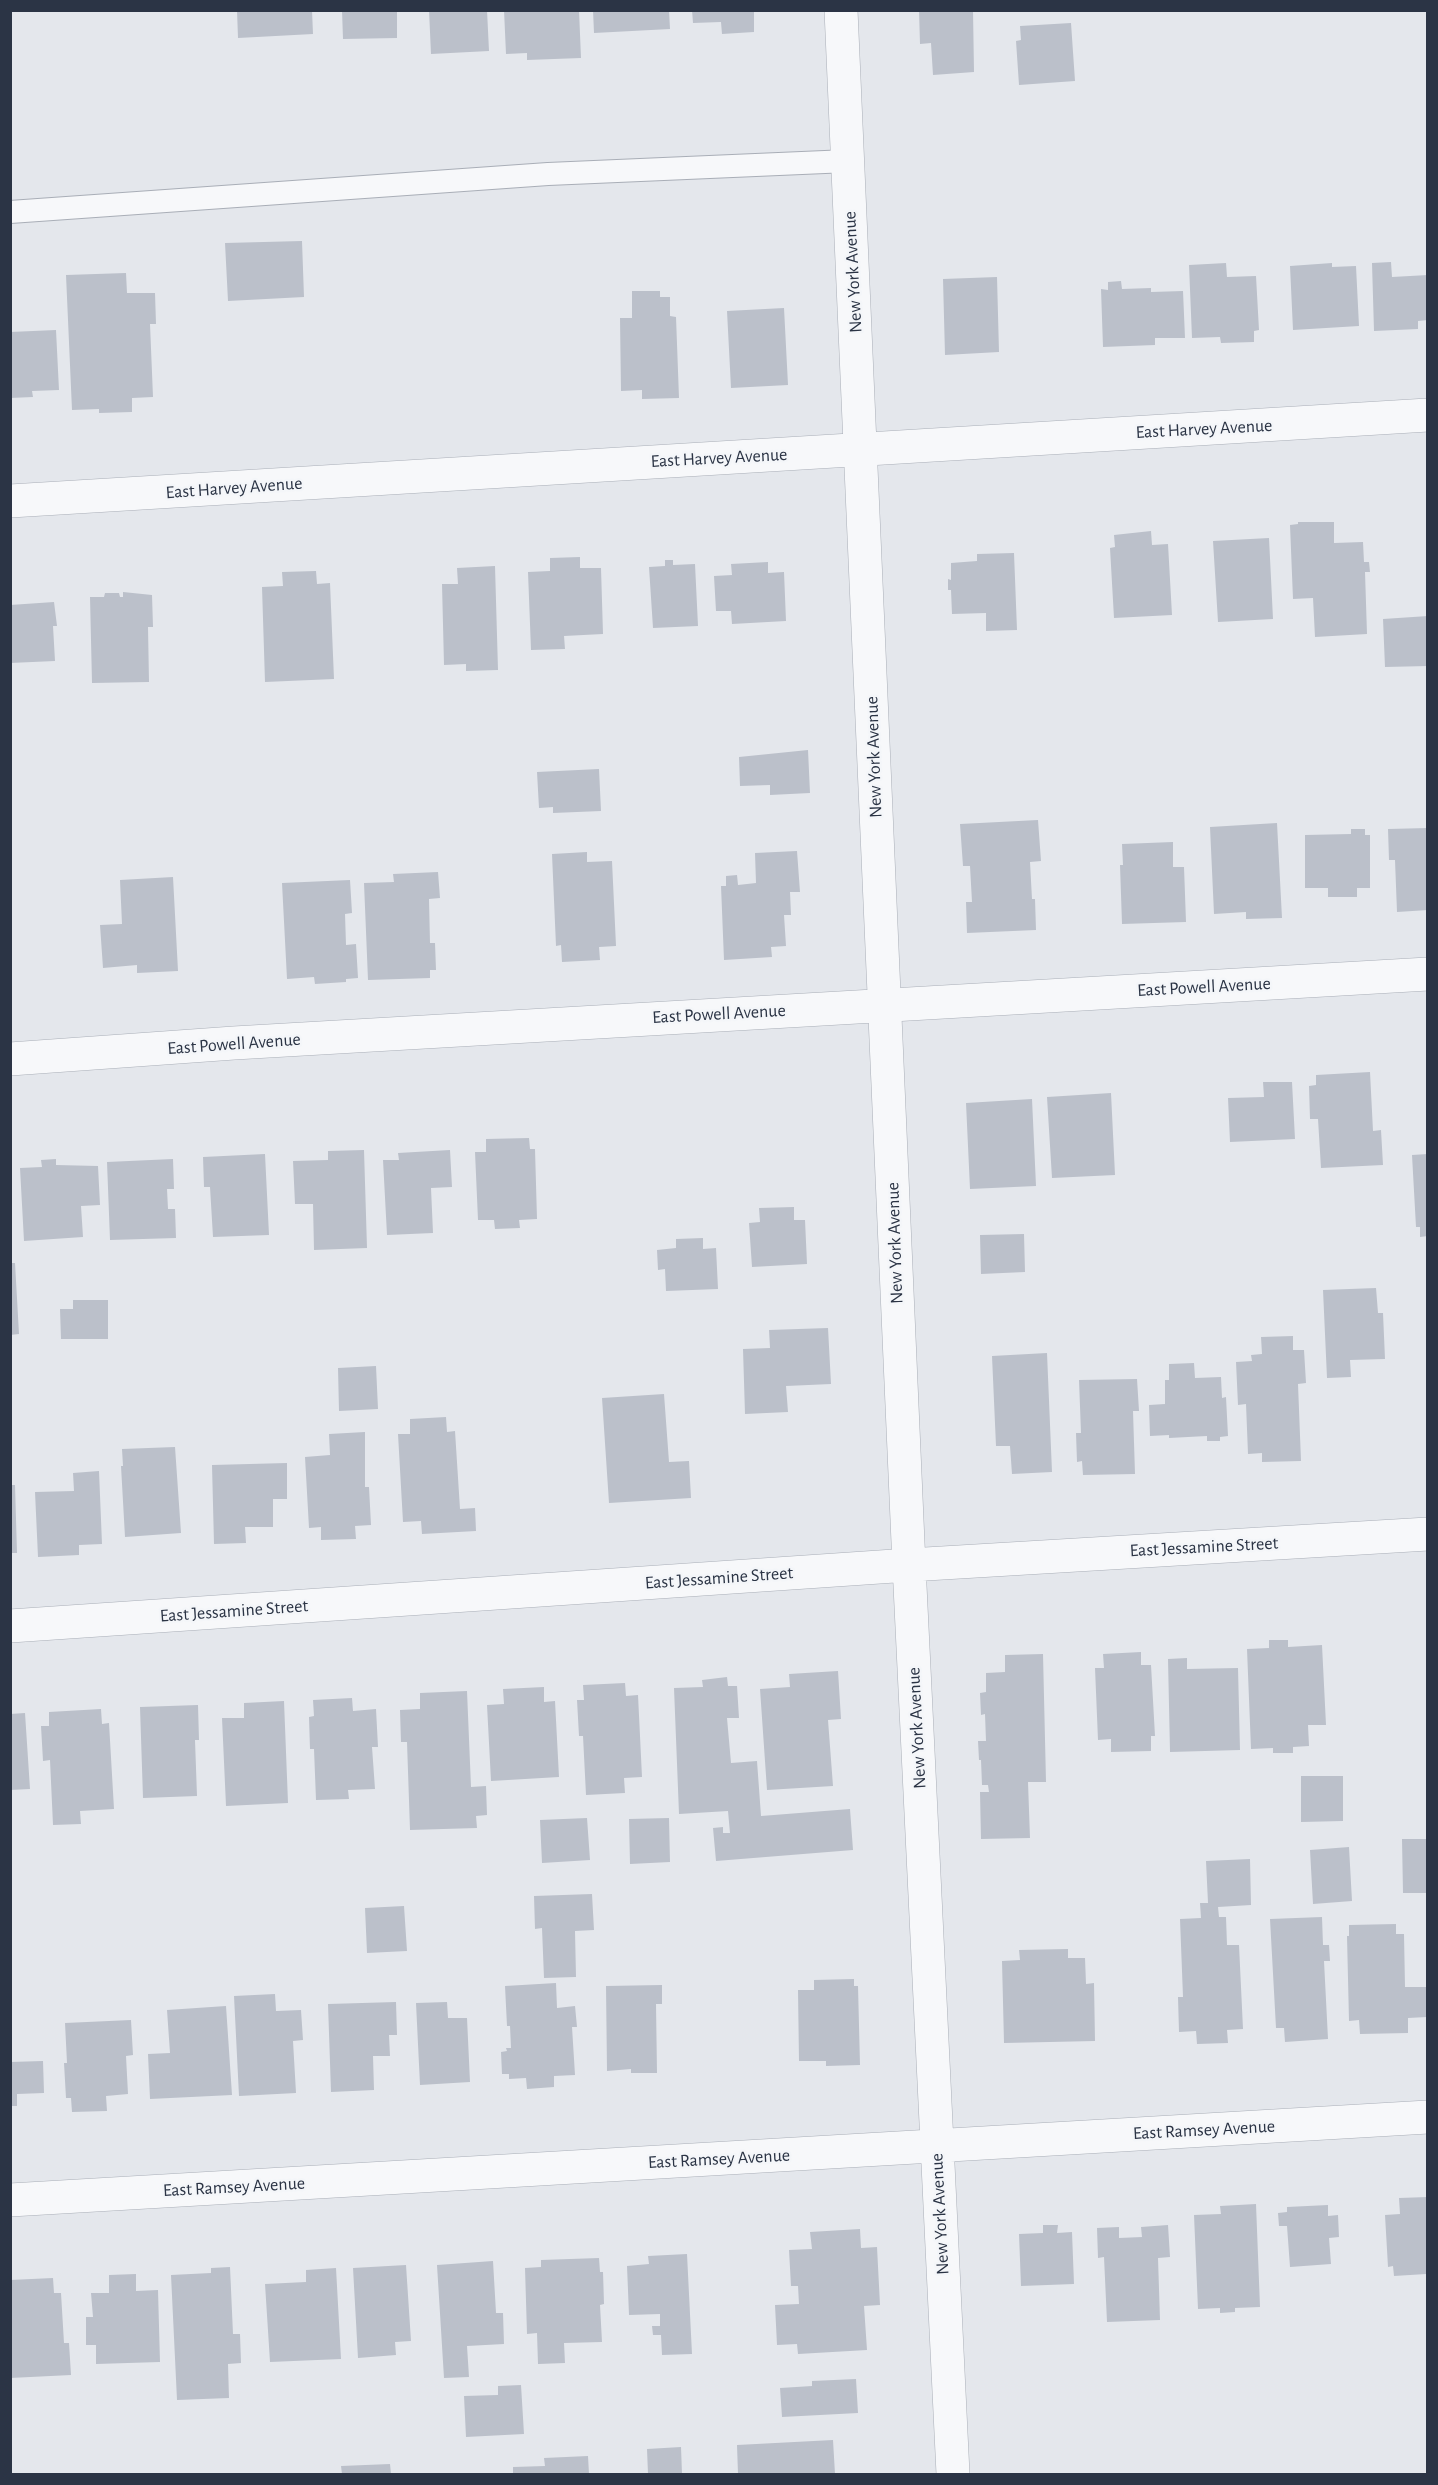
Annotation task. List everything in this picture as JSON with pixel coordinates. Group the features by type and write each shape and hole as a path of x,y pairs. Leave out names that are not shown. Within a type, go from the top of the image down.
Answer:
{"street":[{"name":"New York Avenue","path":"841,10 909,1565 953,2475"},
{"name":"East Harvey Avenue","path":"10,501 1428,415"},
{"name":"East Powell Avenue","path":"10,1059 246,1042 1428,974"},
{"name":"East Jessamine Street","path":"10,1626 909,1565 1428,1534"},
{"name":"East Ramsey Avenue","path":"10,2200 1428,2117"}],"lane":[{"path":"10,212 548,174 848,161"}],"building":[{"path":"237,10 312,10 313,34 238,38"},
{"path":"342,10 397,10 397,38 343,39"},
{"path":"429,10 487,10 489,51 431,54"},
{"path":"504,10 579,10 581,58 527,60 527,53 506,54"},
{"path":"593,10 669,10 670,29 594,33"},
{"path":"692,10 754,10 754,32 722,34 721,22 693,23"},
{"path":"919,10 973,10 974,72 933,75 931,43 920,44"},
{"path":"1071,23 1075,81 1019,85 1016,41 1021,40 1020,26"},
{"path":"302,241 304,297 228,301 225,243"},
{"path":"1391,262 1392,277 1428,275 1428,320 1418,321 1418,329 1374,331 1372,263"},
{"path":"1226,263 1227,277 1256,276 1259,330 1254,331 1254,342 1221,343 1220,337 1192,338 1189,265"},
{"path":"1332,263 1332,267 1356,266 1359,326 1293,330 1290,266"},
{"path":"126,273 127,293 155,293 156,324 150,324 153,397 132,398 132,412 99,413 99,409 72,410 66,275"},
{"path":"997,277 999,352 945,355 943,279"},
{"path":"1121,281 1122,289 1151,288 1151,292 1183,291 1185,338 1155,338 1155,345 1103,347 1101,289 1108,290 1108,282"},
{"path":"632,291 660,291 660,297 670,297 670,316 676,317 679,398 642,399 642,390 621,391 620,318 632,318"},
{"path":"784,308 788,385 731,388 727,311"},
{"path":"56,330 59,390 32,391 33,397 10,398 10,332"},
{"path":"1298,522 1334,522 1334,543 1363,542 1364,562 1369,562 1370,572 1365,572 1367,634 1315,637 1313,598 1293,599 1290,525 1298,524"},
{"path":"1151,531 1152,545 1168,544 1172,615 1114,618 1110,548 1115,547 1114,535"},
{"path":"1269,538 1273,619 1218,622 1213,541"},
{"path":"1014,553 1017,630 986,631 986,613 952,614 951,590 948,590 948,579 951,580 951,563 977,561 977,554"},
{"path":"580,557 580,568 601,568 603,634 564,636 565,649 531,650 528,572 550,571 550,558"},
{"path":"665,560 673,560 673,565 695,564 698,626 653,628 649,567 665,566"},
{"path":"768,562 768,573 784,572 786,621 732,624 731,611 716,611 714,576 732,575 731,564"},
{"path":"495,566 498,670 466,671 466,664 444,665 442,584 458,584 457,568"},
{"path":"316,571 317,584 330,583 334,679 265,682 262,587 283,586 282,572"},
{"path":"123,592 152,595 153,627 148,627 149,682 92,683 90,597 104,597 105,593 119,593 120,597 123,597"},
{"path":"54,602 57,626 53,626 55,661 10,663 10,605"},
{"path":"1428,616 1428,666 1385,667 1383,619"},
{"path":"808,750 810,793 770,795 770,785 740,786 739,757"},
{"path":"599,769 601,811 553,813 553,807 539,808 537,772"},
{"path":"1038,820 1041,861 1030,862 1036,930 967,933 966,902 972,902 970,866 963,866 960,824"},
{"path":"1277,823 1282,918 1246,919 1246,912 1214,914 1210,827"},
{"path":"1428,828 1428,910 1397,912 1395,860 1389,860 1388,829"},
{"path":"1351,829 1365,829 1365,835 1370,835 1370,888 1357,888 1357,897 1328,897 1328,888 1305,888 1305,835 1351,834"},
{"path":"1173,842 1173,867 1184,867 1186,922 1122,924 1120,865 1123,865 1122,844"},
{"path":"797,851 800,892 790,892 791,915 784,915 786,946 771,947 772,957 724,960 721,886 726,886 726,876 737,875 738,885 756,883 755,853"},
{"path":"587,852 587,862 612,861 616,946 599,947 600,960 562,962 561,945 556,946 552,854"},
{"path":"438,872 440,898 429,899 430,943 435,943 436,970 430,970 430,978 368,980 364,883 394,882 393,874"},
{"path":"173,877 178,971 137,973 137,965 103,968 100,925 122,924 120,880"},
{"path":"350,880 352,913 345,914 346,945 356,944 358,978 346,979 346,982 315,984 314,977 287,979 282,883"},
{"path":"1370,1072 1373,1131 1381,1130 1383,1165 1321,1168 1318,1119 1310,1119 1309,1086 1316,1085 1316,1075"},
{"path":"1263,1082 1292,1082 1295,1139 1230,1142 1228,1098 1264,1097"},
{"path":"1111,1093 1115,1175 1052,1178 1047,1097"},
{"path":"1032,1099 1036,1186 970,1189 966,1103"},
{"path":"529,1138 530,1149 535,1149 537,1219 519,1220 520,1228 495,1229 494,1220 478,1220 475,1152 486,1152 486,1139"},
{"path":"364,1150 367,1248 314,1250 313,1204 295,1204 293,1161 328,1160 328,1151"},
{"path":"450,1150 452,1187 431,1188 433,1233 387,1235 383,1160 399,1160 398,1153"},
{"path":"265,1154 269,1235 213,1237 210,1187 204,1187 203,1157"},
{"path":"1428,1154 1428,1236 1420,1237 1420,1227 1416,1227 1412,1155"},
{"path":"56,1159 56,1165 98,1166 100,1205 81,1206 83,1237 24,1241 20,1168 42,1167 41,1160"},
{"path":"173,1159 174,1189 167,1189 168,1209 175,1209 176,1238 110,1240 107,1162"},
{"path":"794,1207 794,1220 805,1220 807,1264 752,1267 749,1223 760,1222 759,1208"},
{"path":"1024,1234 1025,1272 981,1274 980,1235"},
{"path":"703,1238 703,1249 716,1248 718,1289 666,1291 665,1269 658,1270 657,1250 676,1248 676,1239"},
{"path":"10,1263 15,1263 19,1334 10,1335"},
{"path":"1376,1288 1378,1313 1383,1313 1385,1359 1350,1360 1351,1377 1327,1378 1323,1290"},
{"path":"73,1300 108,1300 108,1339 61,1339 60,1309 73,1309"},
{"path":"828,1328 831,1384 786,1386 788,1412 745,1414 743,1349 770,1348 769,1330"},
{"path":"1293,1336 1293,1350 1304,1350 1306,1383 1298,1384 1301,1461 1262,1462 1262,1453 1248,1454 1246,1404 1238,1405 1236,1362 1252,1361 1251,1355 1262,1354 1261,1337"},
{"path":"1047,1353 1052,1472 1012,1474 1010,1446 996,1446 992,1356"},
{"path":"1194,1363 1195,1378 1221,1377 1222,1398 1226,1397 1228,1436 1220,1437 1220,1441 1207,1441 1207,1436 1169,1438 1169,1435 1150,1436 1149,1405 1165,1404 1165,1380 1169,1380 1169,1364"},
{"path":"376,1366 378,1409 339,1411 338,1368"},
{"path":"1137,1379 1139,1411 1133,1411 1135,1474 1083,1475 1082,1461 1077,1462 1076,1433 1081,1433 1079,1380"},
{"path":"664,1394 669,1462 689,1461 691,1498 609,1503 602,1398"},
{"path":"446,1417 447,1432 455,1431 460,1509 475,1508 476,1531 422,1534 421,1521 403,1522 398,1434 410,1434 410,1419"},
{"path":"365,1432 365,1487 369,1487 371,1525 355,1526 356,1539 321,1540 321,1527 309,1528 305,1457 330,1455 329,1434"},
{"path":"175,1447 181,1533 125,1537 122,1449"},
{"path":"287,1463 287,1499 273,1499 273,1527 245,1527 246,1543 214,1544 212,1465"},
{"path":"99,1471 102,1544 79,1545 79,1555 38,1557 35,1492 74,1491 73,1473"},
{"path":"10,1485 15,1485 17,1553 10,1553"},
{"path":"1269,1640 1288,1640 1288,1647 1322,1645 1326,1725 1308,1725 1309,1746 1293,1747 1293,1753 1273,1753 1273,1748 1251,1749 1247,1649 1269,1648"},
{"path":"1141,1652 1141,1665 1151,1665 1155,1736 1151,1736 1151,1751 1111,1752 1111,1739 1098,1740 1095,1668 1104,1668 1103,1654"},
{"path":"1043,1654 1046,1782 1028,1782 1030,1838 981,1839 980,1792 989,1792 988,1785 982,1785 978,1741 986,1741 985,1714 981,1715 980,1693 986,1692 986,1673 1005,1672 1005,1655"},
{"path":"1187,1658 1187,1669 1238,1668 1240,1750 1170,1752 1168,1659"},
{"path":"838,1671 841,1719 828,1720 833,1786 767,1790 760,1689 790,1687 789,1674"},
{"path":"727,1677 728,1686 737,1686 739,1718 727,1718 731,1763 757,1761 761,1816 850,1809 853,1850 716,1861 713,1828 723,1827 723,1833 730,1833 728,1811 679,1814 674,1688 703,1687 702,1680"},
{"path":"625,1683 626,1696 638,1695 642,1777 624,1778 625,1793 586,1795 583,1736 579,1736 577,1700 584,1700 583,1685"},
{"path":"544,1687 544,1702 555,1701 559,1777 491,1781 487,1705 504,1704 503,1689"},
{"path":"467,1691 471,1787 486,1786 487,1815 476,1816 477,1828 410,1830 407,1742 401,1742 400,1710 420,1709 420,1693"},
{"path":"352,1698 353,1711 376,1709 378,1747 372,1747 375,1789 348,1790 349,1799 316,1800 314,1749 310,1749 309,1717 314,1716 313,1700"},
{"path":"284,1701 288,1803 226,1806 222,1718 244,1718 244,1703"},
{"path":"198,1705 199,1740 195,1740 197,1796 143,1798 140,1707"},
{"path":"101,1709 102,1724 109,1723 114,1809 80,1811 81,1824 53,1825 50,1760 43,1761 41,1726 49,1726 49,1712"},
{"path":"25,1713 30,1789 10,1790 10,1714"},
{"path":"1301,1776 1343,1776 1343,1821 1301,1822"},
{"path":"587,1818 590,1860 542,1863 540,1820"},
{"path":"669,1818 670,1862 630,1864 629,1819"},
{"path":"1402,1839 1428,1839 1428,1893 1403,1893"},
{"path":"1349,1847 1352,1901 1313,1904 1310,1850"},
{"path":"1250,1859 1251,1905 1218,1907 1219,1917 1226,1917 1227,1945 1239,1945 1243,2029 1227,2030 1228,2043 1197,2044 1196,2031 1179,2032 1178,1997 1183,1997 1180,1919 1201,1918 1200,1903 1208,1903 1206,1861"},
{"path":"592,1894 594,1930 575,1931 576,1977 544,1978 542,1928 535,1929 534,1896"},
{"path":"404,1906 407,1951 367,1953 365,1908"},
{"path":"1322,1917 1323,1945 1329,1945 1330,1961 1324,1961 1328,2039 1285,2042 1284,2028 1276,2028 1270,1919"},
{"path":"1396,1924 1396,1934 1404,1934 1405,1987 1427,1987 1427,2017 1408,2018 1408,2033 1360,2034 1359,2020 1349,2021 1347,1936 1349,1936 1349,1925"},
{"path":"1068,1949 1068,1958 1085,1958 1086,1984 1094,1983 1095,2041 1004,2043 1002,1961 1020,1960 1019,1950"},
{"path":"854,1979 854,1986 858,1986 860,2065 826,2066 826,2061 799,2061 798,1990 814,1990 814,1980"},
{"path":"556,1983 557,2008 575,2006 577,2027 572,2027 575,2075 554,2076 554,2087 527,2089 526,2078 509,2079 509,2074 502,2074 501,2052 507,2051 506,2048 511,2048 510,2026 507,2026 505,1986"},
{"path":"662,1985 662,2004 656,2004 657,2073 631,2073 631,2069 607,2071 606,1986"},
{"path":"275,1994 276,2011 301,2010 303,2040 293,2041 296,2093 239,2096 234,1996"},
{"path":"396,2002 397,2035 389,2035 390,2056 373,2056 374,2090 331,2092 328,2004"},
{"path":"447,2002 448,2018 467,2018 470,2082 420,2085 416,2003"},
{"path":"226,2006 232,2095 150,2099 148,2054 170,2053 167,2010"},
{"path":"131,2020 133,2055 126,2056 128,2094 106,2096 107,2111 72,2112 71,2098 66,2098 65,2023"},
{"path":"43,2061 44,2093 17,2094 17,2106 10,2106 10,2062"},
{"path":"1428,2197 1426,2274 1394,2276 1393,2266 1388,2267 1385,2215 1400,2214 1399,2198"},
{"path":"1256,2204 1260,2307 1235,2308 1235,2312 1220,2313 1220,2308 1198,2309 1194,2215 1221,2214 1220,2206"},
{"path":"1328,2205 1328,2216 1338,2215 1339,2237 1329,2238 1331,2264 1290,2267 1287,2226 1279,2226 1278,2213 1287,2212 1287,2207"},
{"path":"1043,2225 1058,2225 1057,2233 1072,2232 1074,2284 1021,2286 1019,2234 1043,2233"},
{"path":"1168,2225 1170,2257 1158,2258 1160,2320 1107,2322 1104,2257 1098,2258 1097,2228 1119,2227 1119,2238 1142,2237 1141,2227"},
{"path":"860,2229 861,2248 877,2247 880,2305 864,2306 867,2350 798,2354 797,2344 777,2345 775,2305 799,2304 798,2286 791,2286 789,2250 812,2249 810,2232"},
{"path":"687,2254 692,2354 662,2355 661,2335 653,2335 652,2326 660,2326 660,2314 629,2315 627,2266 649,2264 648,2256"},
{"path":"599,2258 600,2272 603,2272 604,2304 600,2305 602,2342 564,2343 565,2363 538,2364 537,2333 527,2334 525,2268 541,2267 541,2260"},
{"path":"493,2261 496,2313 503,2313 504,2344 467,2346 469,2377 444,2378 437,2265"},
{"path":"406,2265 411,2341 395,2342 396,2355 358,2358 353,2268"},
{"path":"230,2267 233,2334 240,2334 241,2363 228,2364 229,2398 177,2400 171,2275 211,2273 211,2268"},
{"path":"336,2268 341,2359 270,2362 265,2284 306,2282 306,2270"},
{"path":"136,2274 136,2291 158,2290 160,2362 96,2364 96,2345 86,2345 86,2317 93,2317 91,2293 109,2293 109,2275"},
{"path":"53,2278 54,2293 61,2293 64,2343 69,2343 71,2375 10,2378 10,2280"},
{"path":"856,2379 858,2413 782,2417 780,2388 812,2386 812,2381"},
{"path":"521,2385 524,2434 466,2437 464,2396 498,2395 498,2386"},
{"path":"833,2440 835,2474 738,2474 737,2445"},
{"path":"681,2447 682,2474 648,2474 647,2449"},
{"path":"588,2456 589,2474 513,2474 513,2467 545,2466 544,2458"},
{"path":"390,2464 391,2474 342,2474 341,2466"}]}
